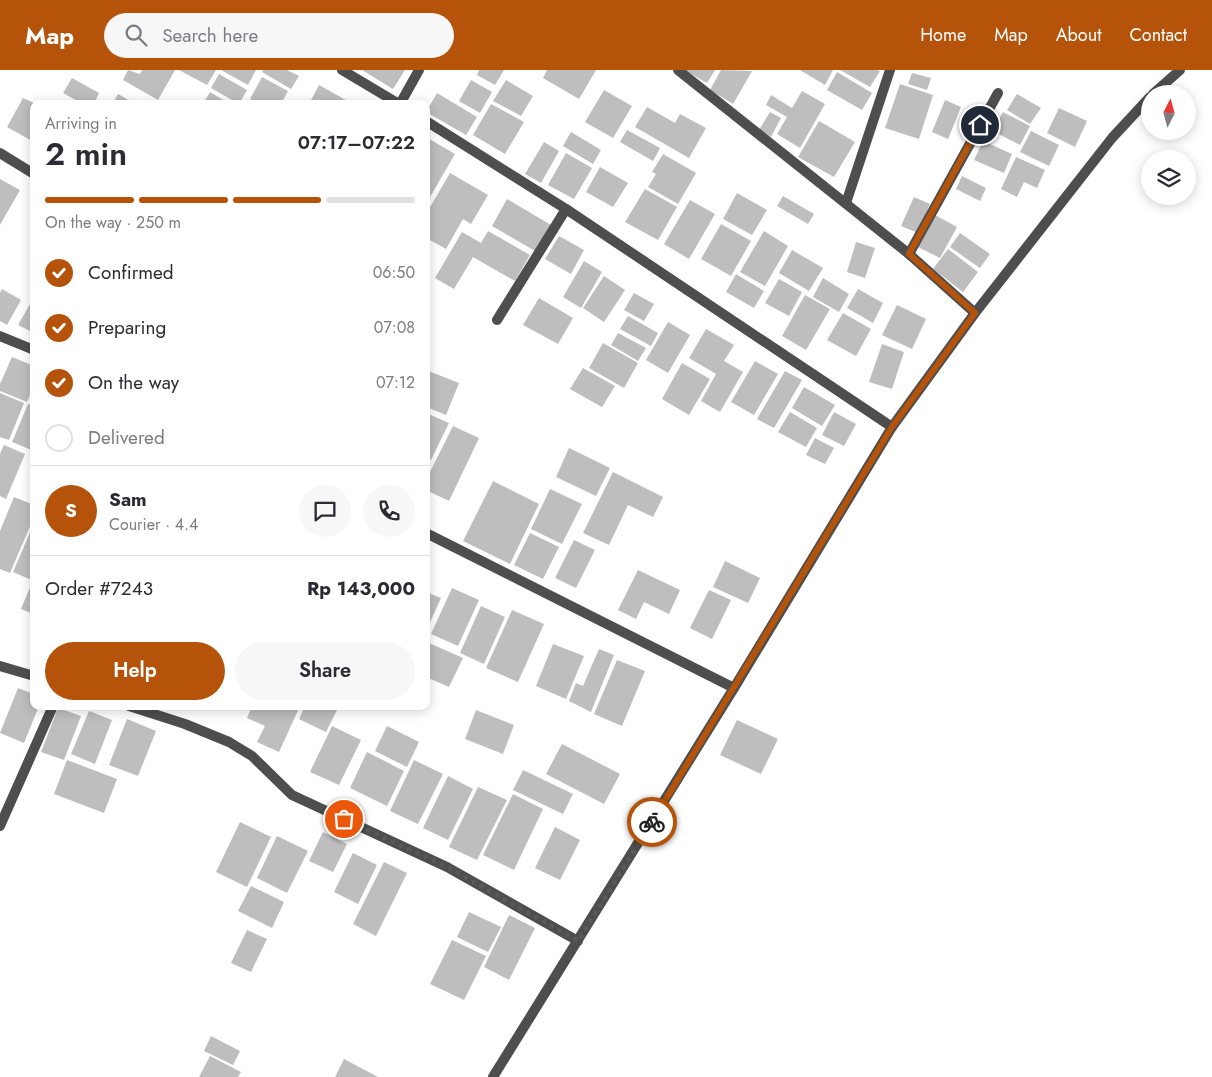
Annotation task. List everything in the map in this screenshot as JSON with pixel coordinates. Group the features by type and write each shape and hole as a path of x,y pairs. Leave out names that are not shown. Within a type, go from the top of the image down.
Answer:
{"street":[{"path":"342,70 392,100"},
{"path":"401,100 420,70"},
{"path":"678,70 909,254 975,313"},
{"path":"846,204 890,70"},
{"path":"1163,85 1180,70"},
{"path":"909,254 998,93"},
{"path":"493,1077 734,688 892,427 975,313 1112,138 1141,106"},
{"path":"430,124 566,209 892,427"},
{"path":"0,153 30,172"},
{"path":"497,320 566,209"},
{"path":"0,336 30,348"},
{"path":"430,535 734,688"},
{"path":"0,666 30,675"},
{"path":"0,826 51,710"},
{"path":"141,710 185,724 229,742 252,756 292,795 447,867 578,941"}],"building":[{"path":"128,70 140,74 142,70 175,70 158,100 123,80"},
{"path":"179,70 216,70 207,85"},
{"path":"221,70 256,70 248,85"},
{"path":"263,70 287,70 299,76 291,89 262,72"},
{"path":"362,70 405,70 393,89"},
{"path":"479,70 504,70 495,85 477,75"},
{"path":"547,70 596,70 579,99 543,78"},
{"path":"684,70 715,70 707,83"},
{"path":"721,70 752,71 733,104 710,90"},
{"path":"800,70 833,70 825,85"},
{"path":"840,70 877,70 880,71 870,87"},
{"path":"837,72 872,93 862,110 827,90"},
{"path":"912,73 931,78 927,90 908,84"},
{"path":"219,74 247,90 241,100 232,100 211,88"},
{"path":"262,77 288,91 283,100 250,99"},
{"path":"72,78 99,93 96,100 76,100 63,93"},
{"path":"471,80 492,92 480,113 459,101"},
{"path":"506,80 533,96 521,116 493,101"},
{"path":"900,84 933,95 919,139 885,128"},
{"path":"319,85 346,100 311,100"},
{"path":"604,90 632,106 613,138 585,122"},
{"path":"802,91 825,104 800,148 777,134 787,117 766,105 771,95 792,108"},
{"path":"210,92 223,100 205,100"},
{"path":"437,93 477,117 466,135 430,114 430,105"},
{"path":"118,94 129,100 114,100"},
{"path":"1017,94 1041,108 1030,124 1007,110"},
{"path":"23,98 30,101 30,140 7,127"},
{"path":"945,100 961,107 948,139 932,132"},
{"path":"491,104 524,122 505,154 473,135"},
{"path":"647,107 675,123 680,114 706,128 689,158 635,127"},
{"path":"1059,108 1087,121 1075,147 1047,133"},
{"path":"770,112 781,118 771,137 759,130"},
{"path":"1003,112 1030,126 1020,145 993,131"},
{"path":"819,121 855,142 834,177 798,157"},
{"path":"627,130 660,148 653,161 620,142"},
{"path":"1031,131 1059,145 1049,166 1020,152"},
{"path":"571,132 601,150 593,164 563,146"},
{"path":"430,139 455,154 430,197"},
{"path":"983,141 1012,154 1004,173 974,160"},
{"path":"544,142 559,151 541,183 525,174"},
{"path":"566,153 592,168 574,199 548,185"},
{"path":"663,154 696,173 678,204 648,187 656,174 652,172"},
{"path":"1016,157 1045,170 1037,188 1024,182 1017,197 1001,189"},
{"path":"600,167 628,183 613,207 586,192"},
{"path":"450,173 488,195 471,224 463,219 446,249 430,240 430,207"},
{"path":"962,176 986,188 980,201 956,189"},
{"path":"0,179 20,190 0,225"},
{"path":"645,189 677,207 658,240 625,222"},
{"path":"737,193 767,210 752,235 723,219"},
{"path":"783,196 814,214 808,224 777,206"},
{"path":"914,197 930,204 918,233 901,226"},
{"path":"507,199 551,225 535,251 492,226"},
{"path":"690,200 715,214 689,259 664,244"},
{"path":"935,215 957,227 940,258 918,247"},
{"path":"721,224 751,241 731,276 701,259"},
{"path":"488,231 530,255 515,281 473,257 454,289 435,278 462,232 481,243"},
{"path":"764,231 788,246 765,286 740,272"},
{"path":"960,233 990,254 980,268 950,247"},
{"path":"559,236 584,250 571,274 545,259"},
{"path":"856,242 875,248 865,278 847,272"},
{"path":"948,249 978,272 963,292 933,269"},
{"path":"792,250 823,268 809,291 779,273"},
{"path":"584,261 602,272 581,308 563,297"},
{"path":"736,274 764,291 754,308 726,292"},
{"path":"604,276 625,290 604,322 583,308"},
{"path":"823,278 849,294 839,312 813,297"},
{"path":"779,279 802,292 789,316 765,303"},
{"path":"2,289 21,300 7,325 0,321 0,293"},
{"path":"858,289 883,303 873,323 847,308"},
{"path":"634,293 654,304 644,321 624,310"},
{"path":"805,295 830,309 806,350 782,336"},
{"path":"539,298 573,318 558,344 523,325"},
{"path":"30,304 30,331 18,325"},
{"path":"897,305 926,319 912,349 882,335"},
{"path":"843,313 871,329 856,356 827,340"},
{"path":"628,316 658,333 651,346 620,329"},
{"path":"668,322 690,335 668,373 646,360"},
{"path":"706,329 734,345 724,361 743,372 720,412 701,401 716,374 689,358"},
{"path":"618,333 646,348 638,361 611,345"},
{"path":"603,343 638,363 624,388 589,368"},
{"path":"882,344 904,352 892,389 869,382"},
{"path":"12,357 30,364 30,395 27,402 0,391 0,384"},
{"path":"755,361 778,374 754,415 731,402"},
{"path":"682,363 710,379 689,415 662,399"},
{"path":"583,368 615,386 602,407 570,389"},
{"path":"785,371 802,380 774,428 757,419"},
{"path":"430,372 459,383 446,415 430,409"},
{"path":"804,387 835,405 822,426 792,408"},
{"path":"0,393 24,403 9,440 0,437"},
{"path":"28,404 30,405 30,449 12,442"},
{"path":"790,412 817,428 806,447 778,432"},
{"path":"834,412 856,424 844,446 822,435"},
{"path":"430,415 449,423 430,459"},
{"path":"453,426 479,438 449,501 430,492 430,472"},
{"path":"815,438 834,448 825,464 806,455"},
{"path":"4,445 25,454 6,499 0,496 0,454"},
{"path":"569,448 610,468 596,496 556,477"},
{"path":"613,472 663,497 653,517 628,505 609,545 583,533"},
{"path":"493,481 539,504 510,564 463,541"},
{"path":"550,489 582,504 562,544 531,529"},
{"path":"14,497 30,503 30,526 10,573 0,569 0,531"},
{"path":"30,532 30,579 13,572"},
{"path":"530,533 559,547 543,579 514,565"},
{"path":"574,540 595,550 576,588 555,578"},
{"path":"725,561 760,578 748,603 713,587"},
{"path":"638,570 680,590 669,614 644,602 636,619 618,610"},
{"path":"30,587 30,612 21,609"},
{"path":"452,588 479,600 458,646 431,634"},
{"path":"709,590 731,600 712,639 690,628"},
{"path":"430,594 441,598 430,622"},
{"path":"481,606 505,617 484,664 460,653"},
{"path":"512,610 544,624 518,682 486,668"},
{"path":"430,643 463,658 449,687 430,679"},
{"path":"553,644 584,656 566,699 536,686"},
{"path":"599,649 614,655 591,712 569,701 576,683 583,686"},
{"path":"617,660 645,671 622,726 594,714"},
{"path":"18,688 30,692 30,710 37,710 24,743 0,733"},
{"path":"57,710 64,710 81,716 64,760 41,752"},
{"path":"250,710 298,710 279,752 257,742 265,726 247,718"},
{"path":"303,710 337,710 326,732 299,719"},
{"path":"476,710 514,725 503,754 465,739"},
{"path":"89,711 112,720 95,764 71,754"},
{"path":"127,719 156,731 138,776 109,765"},
{"path":"737,720 778,739 761,774 720,755"},
{"path":"332,726 361,740 339,785 310,772"},
{"path":"387,726 419,742 407,767 375,751"},
{"path":"562,744 620,774 604,804 546,774"},
{"path":"367,752 404,771 387,806 350,788"},
{"path":"67,760 117,779 104,813 54,794"},
{"path":"414,760 443,774 418,824 390,811"},
{"path":"523,770 573,794 563,814 513,790"},
{"path":"448,776 473,789 448,840 423,828"},
{"path":"478,787 507,800 477,860 449,847"},
{"path":"513,794 543,809 514,870 483,855"},
{"path":"240,822 271,837 247,887 216,872"},
{"path":"555,827 580,840 560,880 535,868"},
{"path":"323,832 347,844 333,872 309,861"},
{"path":"277,836 308,851 287,893 257,878"},
{"path":"353,853 377,865 358,904 334,892"},
{"path":"384,862 407,873 376,936 353,924"},
{"path":"251,886 284,902 272,928 238,911"},
{"path":"469,912 501,927 488,952 457,937"},
{"path":"509,915 535,928 509,980 484,967"},
{"path":"247,930 267,939 251,972 231,963"},
{"path":"452,940 486,956 464,1000 430,984"},
{"path":"211,1036 240,1051 233,1065 204,1051"},
{"path":"210,1056 241,1072 238,1077 199,1077"},
{"path":"344,1059 378,1077 335,1077"}],"way so far":[{"path":"344,819 447,867 578,941 652,822"}],"route":[{"path":"652,822 892,427 975,313 909,254 980,125"}]}
